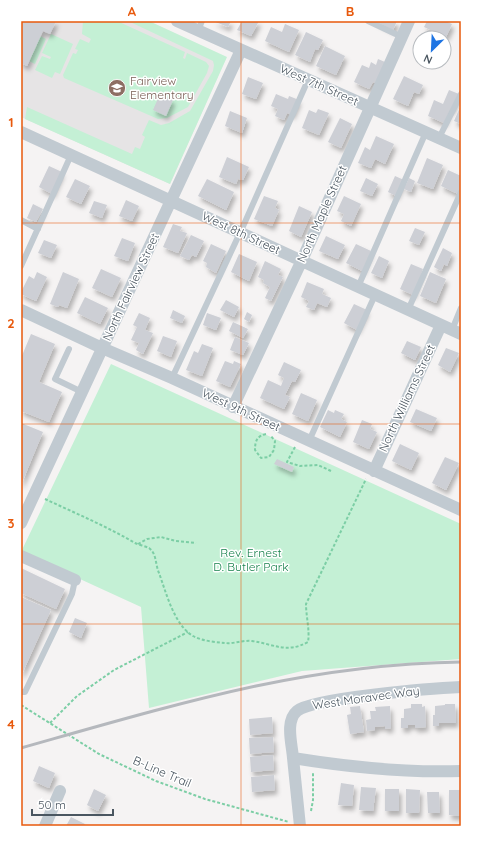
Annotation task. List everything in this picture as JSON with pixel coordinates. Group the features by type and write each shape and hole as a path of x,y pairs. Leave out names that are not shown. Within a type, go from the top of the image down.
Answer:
{"street":[{"name":"West 7th Street","path":"177,21 200,26 241,50 461,148"},
{"name":"North Maple Street","path":"233,406 302,260 409,21"},
{"name":"North Fairview Street","path":"21,523 241,50"},
{"name":"West 8th Street","path":"21,132 302,260 451,330"},
{"name":"West 9th Street","path":"21,310 461,510"},
{"name":"North Williams Street","path":"374,470 451,330"},
{"path":"21,556 76,580"},
{"name":"West Moravec Way","path":"300,825 290,724 297,711 305,706 348,698 443,688 461,688"},
{"path":"293,758 339,766 375,769 461,771"},
{"path":"44,826 60,791"}],"lane":[{"path":"368,21 402,37"},
{"path":"172,378 240,232 308,80"},
{"path":"439,138 461,94"},
{"path":"358,287 426,132"},
{"path":"21,266 72,155"},
{"path":"408,310 461,192"},
{"path":"21,220 38,229"},
{"path":"309,441 375,295"},
{"path":"451,330 461,308"},
{"path":"69,349 55,379 82,392"},
{"path":"21,692 25,692 72,594 76,580"}],"path":[{"path":"266,434 255,442 255,450 261,458 269,457 274,450 275,440 271,436"},
{"path":"295,447 288,462 300,466 318,465 331,471"},
{"path":"34,495 148,548 155,555 158,570 175,613 182,626 194,636 206,640 228,643 251,640 289,649 299,647 308,642 309,636 306,621 306,604 365,480 374,470"},
{"path":"137,544 147,539 161,537 176,541 196,543"},
{"path":"50,723 77,696 114,670 188,632"},
{"name":"B-Line Trail","path":"21,705 99,754 156,781 205,799 300,825"},
{"path":"311,815 313,800 313,775"}],"shaded area":[{"name":"Fairview Elementary","path":"21,21 146,21 226,58 170,184 21,117"}],"green space":[{"path":"83,21 117,21 185,52 183,58 185,59 187,53 206,62 209,66 207,73 188,107 167,118 158,119 64,78 63,75 73,53 76,54 78,50 75,49 80,39 89,43 91,39 82,34"},
{"path":"128,21 149,21 227,57 170,184 25,119 27,107 132,154 135,147 140,149 145,137 142,135 149,120 161,125 169,123 190,111 213,71 213,61"},
{"path":"51,34 73,44 60,74 55,72 52,78 35,70 42,56 50,59 51,57 42,53"},
{"path":"40,36 46,39 35,64 29,61"},
{"name":"Rev. Ernest D. Butler Park","path":"111,364 461,524 461,659 302,671 149,708 141,607 21,552"}],"building":[{"path":"21,21 56,21 50,34 43,31 27,66 21,63"},
{"path":"213,21 231,21 228,27"},
{"path":"242,21 259,21 251,36 237,30"},
{"path":"375,21 397,21 393,30"},
{"path":"427,21 445,21 452,24 449,30 431,30 424,27"},
{"path":"285,24 299,30 289,52 265,41 271,27 282,32"},
{"path":"306,32 323,40 318,50 315,49 310,62 295,55"},
{"path":"325,46 345,56 336,75 316,66"},
{"path":"378,59 385,62 375,83 373,82 369,89 354,82 362,65 369,68 371,62 376,65"},
{"path":"404,76 423,85 419,94 414,92 408,106 393,99"},
{"path":"248,77 263,83 256,99 242,94"},
{"path":"449,90 459,94 444,123 428,116 434,100 443,104"},
{"path":"160,94 173,100 166,116 153,110"},
{"path":"276,94 288,99 289,96 299,100 292,115 287,113 284,120 275,116 278,109 271,106"},
{"path":"461,105 461,124 454,121"},
{"path":"318,109 329,113 319,135 302,128 309,110 316,113"},
{"path":"230,111 247,118 242,133 225,126"},
{"path":"340,118 352,124 341,148 328,142"},
{"path":"376,136 394,144 385,164 375,159 371,168 358,163 365,147 370,150"},
{"path":"227,157 249,167 243,180 238,179 236,184 219,177"},
{"path":"427,158 443,165 433,189 417,183"},
{"path":"49,166 62,172 52,194 39,187"},
{"path":"448,170 461,176 461,187 458,194 441,186"},
{"path":"395,176 404,180 396,196 388,192"},
{"path":"366,178 378,184 372,196 360,191"},
{"path":"409,178 415,181 411,192 404,189"},
{"path":"75,179 90,186 81,204 66,197"},
{"path":"207,179 234,192 226,210 198,196"},
{"path":"264,196 278,201 275,208 279,210 272,226 254,219"},
{"path":"344,196 361,204 351,226 341,221 344,214 337,211"},
{"path":"126,200 139,206 132,221 119,216"},
{"path":"94,201 107,205 102,218 89,213"},
{"path":"33,204 43,209 36,222 27,218"},
{"path":"299,206 312,212 301,237 289,231"},
{"path":"173,224 182,227 180,231 187,233 178,253 163,247"},
{"path":"415,228 425,232 419,245 409,241"},
{"path":"191,235 204,241 196,257 192,255 189,260 180,256"},
{"path":"326,236 345,245 338,259 319,251"},
{"path":"122,238 135,243 128,261 114,256"},
{"path":"44,240 57,245 51,258 38,253"},
{"path":"211,244 226,251 216,273 206,267 207,263 203,261"},
{"path":"356,244 371,251 362,271 346,263"},
{"path":"443,248 452,253 447,266 444,264 441,271 434,267"},
{"path":"239,254 257,262 249,281 231,272"},
{"path":"379,256 389,261 382,278 371,273"},
{"path":"265,261 281,269 278,275 283,277 271,301 265,298 270,287 263,283 264,280 258,277"},
{"path":"411,264 423,269 413,295 400,289"},
{"path":"101,269 121,278 112,297 92,288"},
{"path":"37,272 47,277 36,301 21,294 21,292 29,276 34,279"},
{"path":"63,272 79,279 67,308 50,304"},
{"path":"430,272 446,279 436,303 420,296"},
{"path":"307,282 324,289 322,294 331,298 327,307 317,303 314,310 306,307 309,301 301,297"},
{"path":"85,297 108,308 100,324 77,313"},
{"path":"226,300 239,307 234,317 220,310"},
{"path":"354,304 367,310 357,330 344,323"},
{"path":"173,310 185,316 182,323 170,318"},
{"path":"247,312 252,315 249,322 244,319"},
{"path":"139,313 150,318 145,330 153,333 143,354 136,350 139,343 131,340 137,327 133,325"},
{"path":"207,313 221,318 216,330 203,325"},
{"path":"233,322 248,329 243,338 229,331"},
{"path":"31,334 55,344 39,382 62,392 49,422 21,411 21,358"},
{"path":"163,336 177,341 171,357 157,351"},
{"path":"235,337 249,343 243,355 230,350"},
{"path":"407,341 421,347 415,360 401,353"},
{"path":"202,344 213,348 202,376 186,370 194,351 198,353"},
{"path":"446,348 459,353 450,372 438,365"},
{"path":"225,361 233,364 234,361 241,364 230,387 216,381"},
{"path":"284,362 301,370 295,382 292,381 285,395 290,397 284,409 260,398 268,380 281,386 284,378 278,375"},
{"path":"301,393 317,400 308,421 292,414"},
{"path":"416,409 437,418 431,431 410,422"},
{"path":"328,410 334,413 335,410 344,414 341,419 347,422 340,437 320,427"},
{"path":"362,420 372,424 370,429 377,432 369,449 353,442"},
{"path":"21,423 43,432 21,485"},
{"path":"400,444 419,453 411,470 392,461"},
{"path":"445,457 459,463 446,490 432,483"},
{"path":"277,459 294,467 292,472 274,464"},
{"path":"21,568 65,589 56,609 21,593"},
{"path":"21,597 51,610 21,676"},
{"path":"75,618 87,623 81,638 69,632"},
{"path":"411,704 422,704 422,707 425,706 426,727 415,728 415,725 408,725 408,728 401,728 401,718 404,718 404,709 411,708"},
{"path":"455,704 456,723 439,723 439,726 433,726 435,706"},
{"path":"360,706 364,732 350,734 347,715 351,714 350,707"},
{"path":"390,706 391,728 385,729 385,726 375,727 375,730 367,731 366,720 371,719 370,711 376,711 375,707"},
{"path":"272,717 273,733 250,735 249,719"},
{"path":"273,737 274,752 250,754 249,738"},
{"path":"273,755 274,770 251,772 250,757"},
{"path":"39,766 55,773 49,788 33,781"},
{"path":"274,775 275,790 252,792 251,777"},
{"path":"341,783 354,785 352,806 338,805"},
{"path":"361,787 376,788 373,811 359,810"},
{"path":"94,789 106,795 98,811 87,805"},
{"path":"385,789 399,789 399,811 385,811"},
{"path":"406,789 420,790 419,813 406,813"},
{"path":"449,790 461,790 461,816 449,815"},
{"path":"427,792 439,792 440,813 428,813"},
{"path":"71,817 85,824 84,826 66,826"}],"railway":[{"path":"21,748 167,707 281,681 383,666 461,662"}],"place":[{"name":"Fairview Elementary","path":"117,88"}]}
